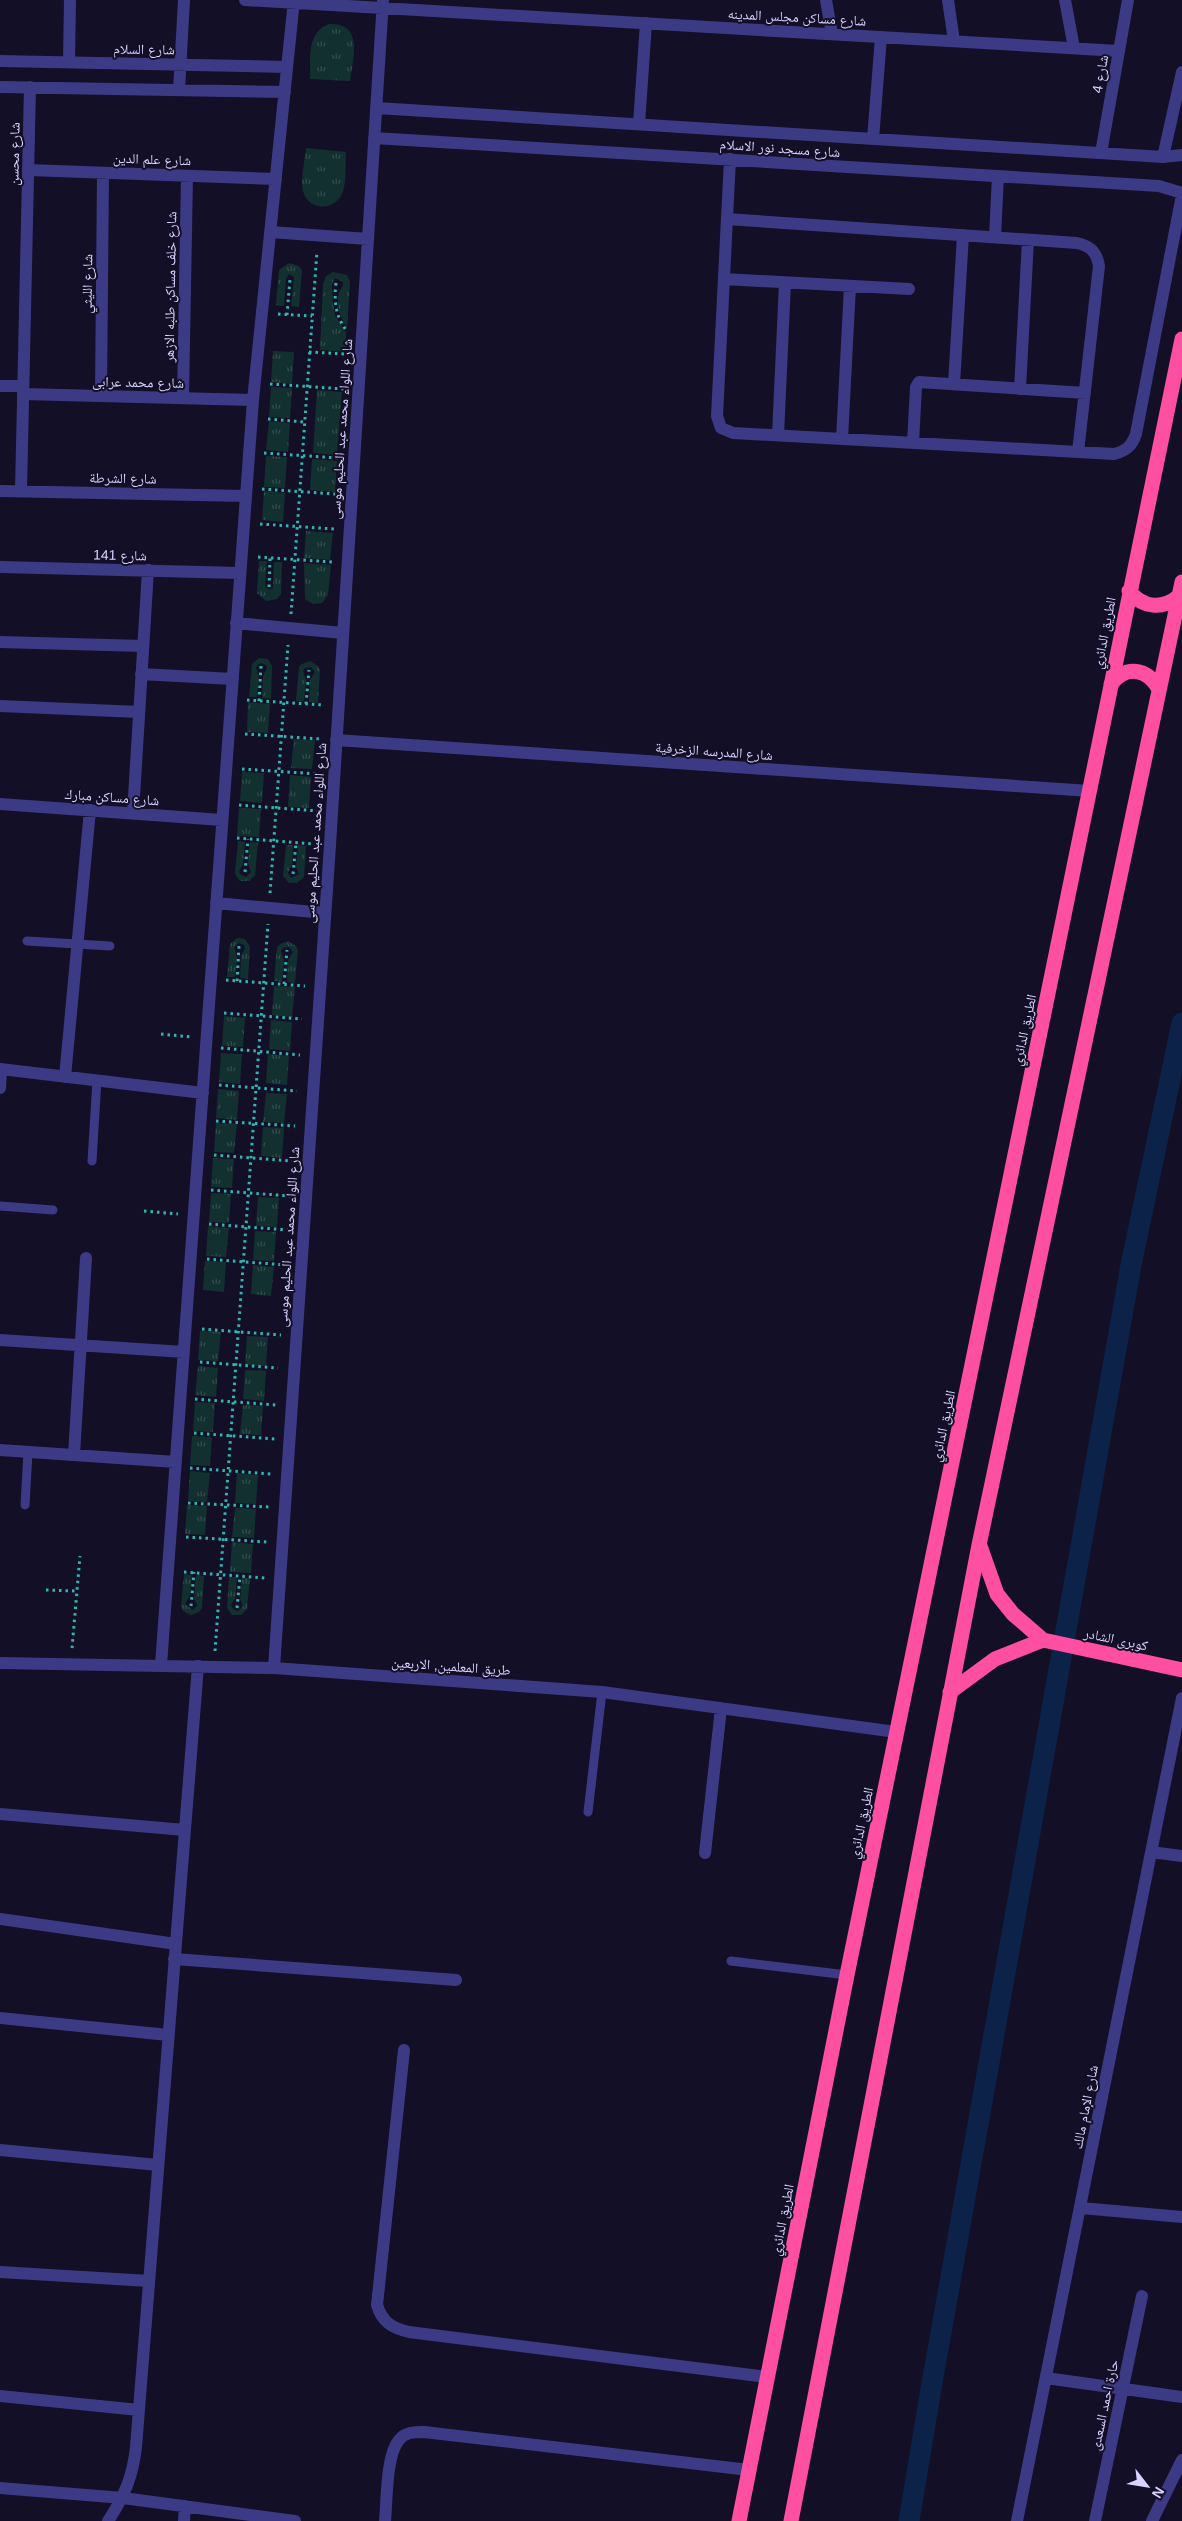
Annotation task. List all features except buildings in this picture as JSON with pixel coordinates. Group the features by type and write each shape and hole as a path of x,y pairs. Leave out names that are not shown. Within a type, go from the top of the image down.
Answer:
{"highway":[{"name":"الطريق الدائري","path":"739,2521 896,1732 1182,339"},
{"path":"1129,592 1135,599 1153,606 1172,602 1181,589"},
{"path":"791,2521 950,1692 1181,589"},
{"path":"1111,684 1122,674 1137,671 1147,674 1154,680 1159,689"},
{"path":"950,1692 995,1659 1042,1640 1013,1614 997,1594 980,1545"},
{"name":"كوبرى الشادر","path":"1042,1640 1182,1670"}],"street":[{"path":"69,62 70,0"},
{"path":"179,90 184,0"},
{"name":"شارع مساكن مجلس المدينه","path":"245,0 383,4 646,23 1119,51"},
{"path":"826,0 832,34"},
{"path":"948,0 954,41"},
{"path":"1065,0 1074,48"},
{"name":"شارع 4","path":"1101,153 1128,0"},
{"path":"162,1665 252,400 294,2"},
{"name":"شارع اللواء محمد عبد الحليم موسى","path":"274,1668 330,845 383,4"},
{"path":"639,124 646,23"},
{"path":"873,139 881,37"},
{"name":"شارع السلام","path":"0,61 287,67"},
{"path":"1163,157 1182,72"},
{"path":"0,86 285,92"},
{"name":"شارع محسن","path":"21,491 30,87"},
{"name":"شارع مسجد نور الاسلام","path":"376,108 1163,157 1182,155"},
{"name":"شارع مسجد نور الاسلام","path":"374,138 1159,186 1182,194"},
{"path":"730,160 718,423 727,432 1114,454 1122,452 1133,442 1182,194"},
{"name":"شارع علم الدين","path":"28,170 276,178"},
{"name":"شارع الليثي","path":"101,396 103,173"},
{"name":"شارع خلف مساكن طلبه الازهر","path":"183,398 187,176"},
{"path":"995,237 998,176"},
{"path":"727,219 1084,244 1095,253 1099,266 1078,452"},
{"path":"270,232 368,239"},
{"path":"954,384 963,235"},
{"path":"1020,388 1028,240"},
{"path":"724,279 909,289"},
{"path":"778,435 785,282"},
{"path":"842,439 850,286"},
{"path":"913,443 916,385 921,382 1085,393"},
{"name":"شارع محمد عرابى","path":"0,386 23,390 101,396 252,400"},
{"name":"شارع الشرطة","path":"0,491 246,492"},
{"name":"شارع 141","path":"0,567 240,572"},
{"path":"133,813 148,570"},
{"path":"236,623 343,632"},
{"path":"0,642 143,646"},
{"path":"141,674 233,679"},
{"path":"0,706 139,712"},
{"name":"شارع المدرسه الزخرفية","path":"336,740 1090,791"},
{"name":"شارع مساكن مبارك","path":"0,804 222,820"},
{"path":"65,1076 90,810"},
{"path":"216,903 325,913"},
{"path":"0,1088 1,1069 97,1080 203,1088"},
{"path":"74,1455 86,1258"},
{"path":"0,1340 184,1357"},
{"path":"0,1450 176,1464"},
{"name":"طريق المعلمين, الاربعين","path":"0,1663 274,1668 602,1692 896,1732"},
{"path":"108,2521 123,2498 133,2471 198,1666"},
{"name":"شارع الإمام مالك","path":"1017,2521 1151,1852 1176,1759 1182,1698"},
{"path":"705,1853 720,1708"},
{"path":"0,1814 185,1830"},
{"path":"1151,1852 1182,1856"},
{"path":"0,1919 176,1944"},
{"path":"174,1959 456,1980"},
{"path":"0,2018 168,2035"},
{"path":"404,2050 377,2305 384,2321 392,2327 409,2332 767,2376"},
{"path":"0,2150 158,2165"},
{"path":"1080,2208 1182,2217"},
{"path":"0,2272 149,2281"},
{"name":"حارة احمد السعدى","path":"1095,2521 1142,2296"},
{"path":"1046,2378 1182,2398"},
{"path":"0,2396 139,2410"},
{"path":"385,2521 392,2454 398,2441 410,2433 424,2432 749,2470"},
{"path":"1152,2521 1182,2460"},
{"path":"0,2488 123,2498 295,2521"},
{"path":"184,2521 185,2506"}],"lane":[{"path":"27,941 110,946"},
{"path":"92,1161 97,1080"},
{"path":"0,1206 52,1210"},
{"path":"25,1505 28,1452"},
{"path":"588,1812 602,1692"},
{"path":"731,1961 847,1975"}],"path":[{"path":"214,1666 318,236"},
{"path":"287,314 290,279"},
{"path":"336,283 336,313 348,332"},
{"path":"262,313 312,316"},
{"path":"346,354 347,347"},
{"path":"310,352 361,355"},
{"path":"254,383 358,390"},
{"path":"251,418 304,422"},
{"path":"249,452 354,459"},
{"path":"246,492 299,492 352,496"},
{"path":"244,523 350,530"},
{"path":"241,556 348,563"},
{"path":"269,587 270,558"},
{"path":"259,701 261,666"},
{"path":"306,704 309,670"},
{"path":"231,699 338,706"},
{"path":"228,733 336,740"},
{"path":"226,768 334,775"},
{"path":"224,804 332,812"},
{"path":"221,837 330,845"},
{"path":"245,872 248,839"},
{"path":"293,874 296,843"},
{"path":"237,981 239,946"},
{"path":"284,984 287,950"},
{"path":"211,979 320,987"},
{"path":"208,1012 318,1021"},
{"path":"161,1034 259,1051 316,1056"},
{"path":"203,1088 256,1088 313,1092"},
{"path":"201,1120 311,1127"},
{"path":"198,1154 308,1162"},
{"path":"196,1189 306,1197"},
{"path":"144,1211 246,1227 303,1231"},
{"path":"191,1258 301,1266"},
{"path":"186,1328 296,1336"},
{"path":"184,1357 236,1365 294,1369"},
{"path":"181,1398 292,1406"},
{"path":"178,1432 289,1440"},
{"path":"176,1464 287,1475"},
{"path":"173,1502 284,1508"},
{"path":"171,1536 282,1544"},
{"path":"71,1664 80,1556"},
{"path":"168,1570 280,1579"},
{"path":"191,1606 194,1572"},
{"path":"237,1608 240,1576"},
{"path":"46,1590 77,1592"}],"green space":[{"path":"329,24 340,25 352,35 354,53 350,81 310,79 310,55 313,40 316,33"},
{"path":"306,148 346,152 343,191 340,198 329,205 316,206 306,198 303,191 302,175"},
{"path":"289,263 299,266 302,271 299,307 291,306 294,277 289,274 286,279 284,306 276,305 279,270"},
{"path":"333,272 347,275 350,282 347,328 338,306 343,282 335,278 332,284 335,315 346,333 345,352 320,350 323,284 326,276"},
{"path":"273,351 294,352 292,384 271,382"},
{"path":"271,387 292,388 290,418 269,417"},
{"path":"317,390 342,392 337,455 313,453"},
{"path":"269,421 290,423 288,452 266,450"},
{"path":"266,456 287,457 285,488 264,487"},
{"path":"312,459 337,461 335,492 310,490"},
{"path":"264,491 285,493 283,522 262,520"},
{"path":"306,531 333,533 330,560 304,558"},
{"path":"259,561 267,561 265,585 268,590 273,588 274,562 282,562 281,594 277,599 266,601 257,593"},
{"path":"304,563 331,565 328,595 322,603 313,604 305,599"},
{"path":"259,658 268,659 272,666 271,699 262,698 263,676 267,668 266,665 261,663 256,667 259,677 257,697 249,697 252,664"},
{"path":"310,661 318,666 320,670 318,703 309,702 310,680 315,672 311,667 305,668 303,671 306,680 304,701 296,701 299,667"},
{"path":"248,702 270,704 268,733 247,732"},
{"path":"294,739 315,740 312,769 291,768"},
{"path":"242,772 264,773 262,803 240,801"},
{"path":"290,775 311,777 309,808 288,807"},
{"path":"239,808 261,809 259,837 237,836"},
{"path":"238,841 245,842 243,864 239,871 240,874 246,877 251,872 248,863 250,842 258,843 255,875 249,881 240,881 235,874"},
{"path":"286,845 293,845 292,864 288,873 291,878 299,874 296,867 298,845 306,846 304,877 297,883 289,883 283,876"},
{"path":"237,938 245,939 250,947 248,979 240,978 241,956 245,948 244,945 239,943 234,947 237,957 235,977 227,977 230,944"},
{"path":"288,941 296,946 298,950 295,983 287,982 288,960 293,952 289,947 283,948 281,951 284,960 282,982 274,981 277,947"},
{"path":"274,986 295,987 292,1017 272,1015"},
{"path":"224,1016 245,1018 243,1047 222,1046"},
{"path":"271,1020 292,1022 290,1051 269,1049"},
{"path":"221,1053 242,1054 240,1084 219,1082"},
{"path":"268,1054 289,1056 287,1085 266,1083"},
{"path":"218,1089 239,1091 237,1120 216,1118"},
{"path":"266,1093 287,1094 284,1123 263,1122"},
{"path":"216,1123 237,1124 234,1153 214,1152"},
{"path":"263,1127 284,1128 282,1158 261,1156"},
{"path":"213,1158 234,1159 232,1188 211,1187"},
{"path":"211,1193 231,1194 229,1223 209,1222"},
{"path":"258,1197 279,1198 277,1227 256,1226"},
{"path":"208,1226 229,1228 226,1257 206,1256"},
{"path":"255,1231 276,1232 274,1261 253,1260"},
{"path":"205,1261 226,1262 224,1292 203,1290"},
{"path":"253,1265 274,1267 271,1296 251,1294"},
{"path":"200,1331 221,1332 218,1361 198,1360"},
{"path":"247,1336 268,1337 266,1366 245,1365"},
{"path":"198,1366 218,1368 216,1397 195,1395"},
{"path":"245,1370 266,1371 264,1401 243,1399"},
{"path":"195,1402 215,1403 213,1432 193,1431"},
{"path":"243,1405 263,1406 261,1435 240,1434"},
{"path":"192,1436 212,1437 210,1466 190,1465"},
{"path":"190,1471 210,1473 207,1502 188,1501"},
{"path":"237,1473 258,1475 256,1504 235,1503"},
{"path":"187,1505 207,1506 205,1535 185,1534"},
{"path":"235,1508 256,1509 254,1538 232,1537"},
{"path":"232,1542 253,1544 251,1573 230,1572"},
{"path":"184,1574 192,1575 190,1595 185,1604 193,1610 197,1605 194,1598 196,1575 204,1576 202,1608 199,1612 191,1615 183,1611 181,1607"},
{"path":"229,1577 237,1577 235,1598 231,1605 233,1609 238,1611 243,1606 240,1599 242,1578 250,1578 247,1609 241,1615 232,1615 227,1608"}],"waterway":[{"path":"909,2521 1131,1265 1182,1023"}]}
